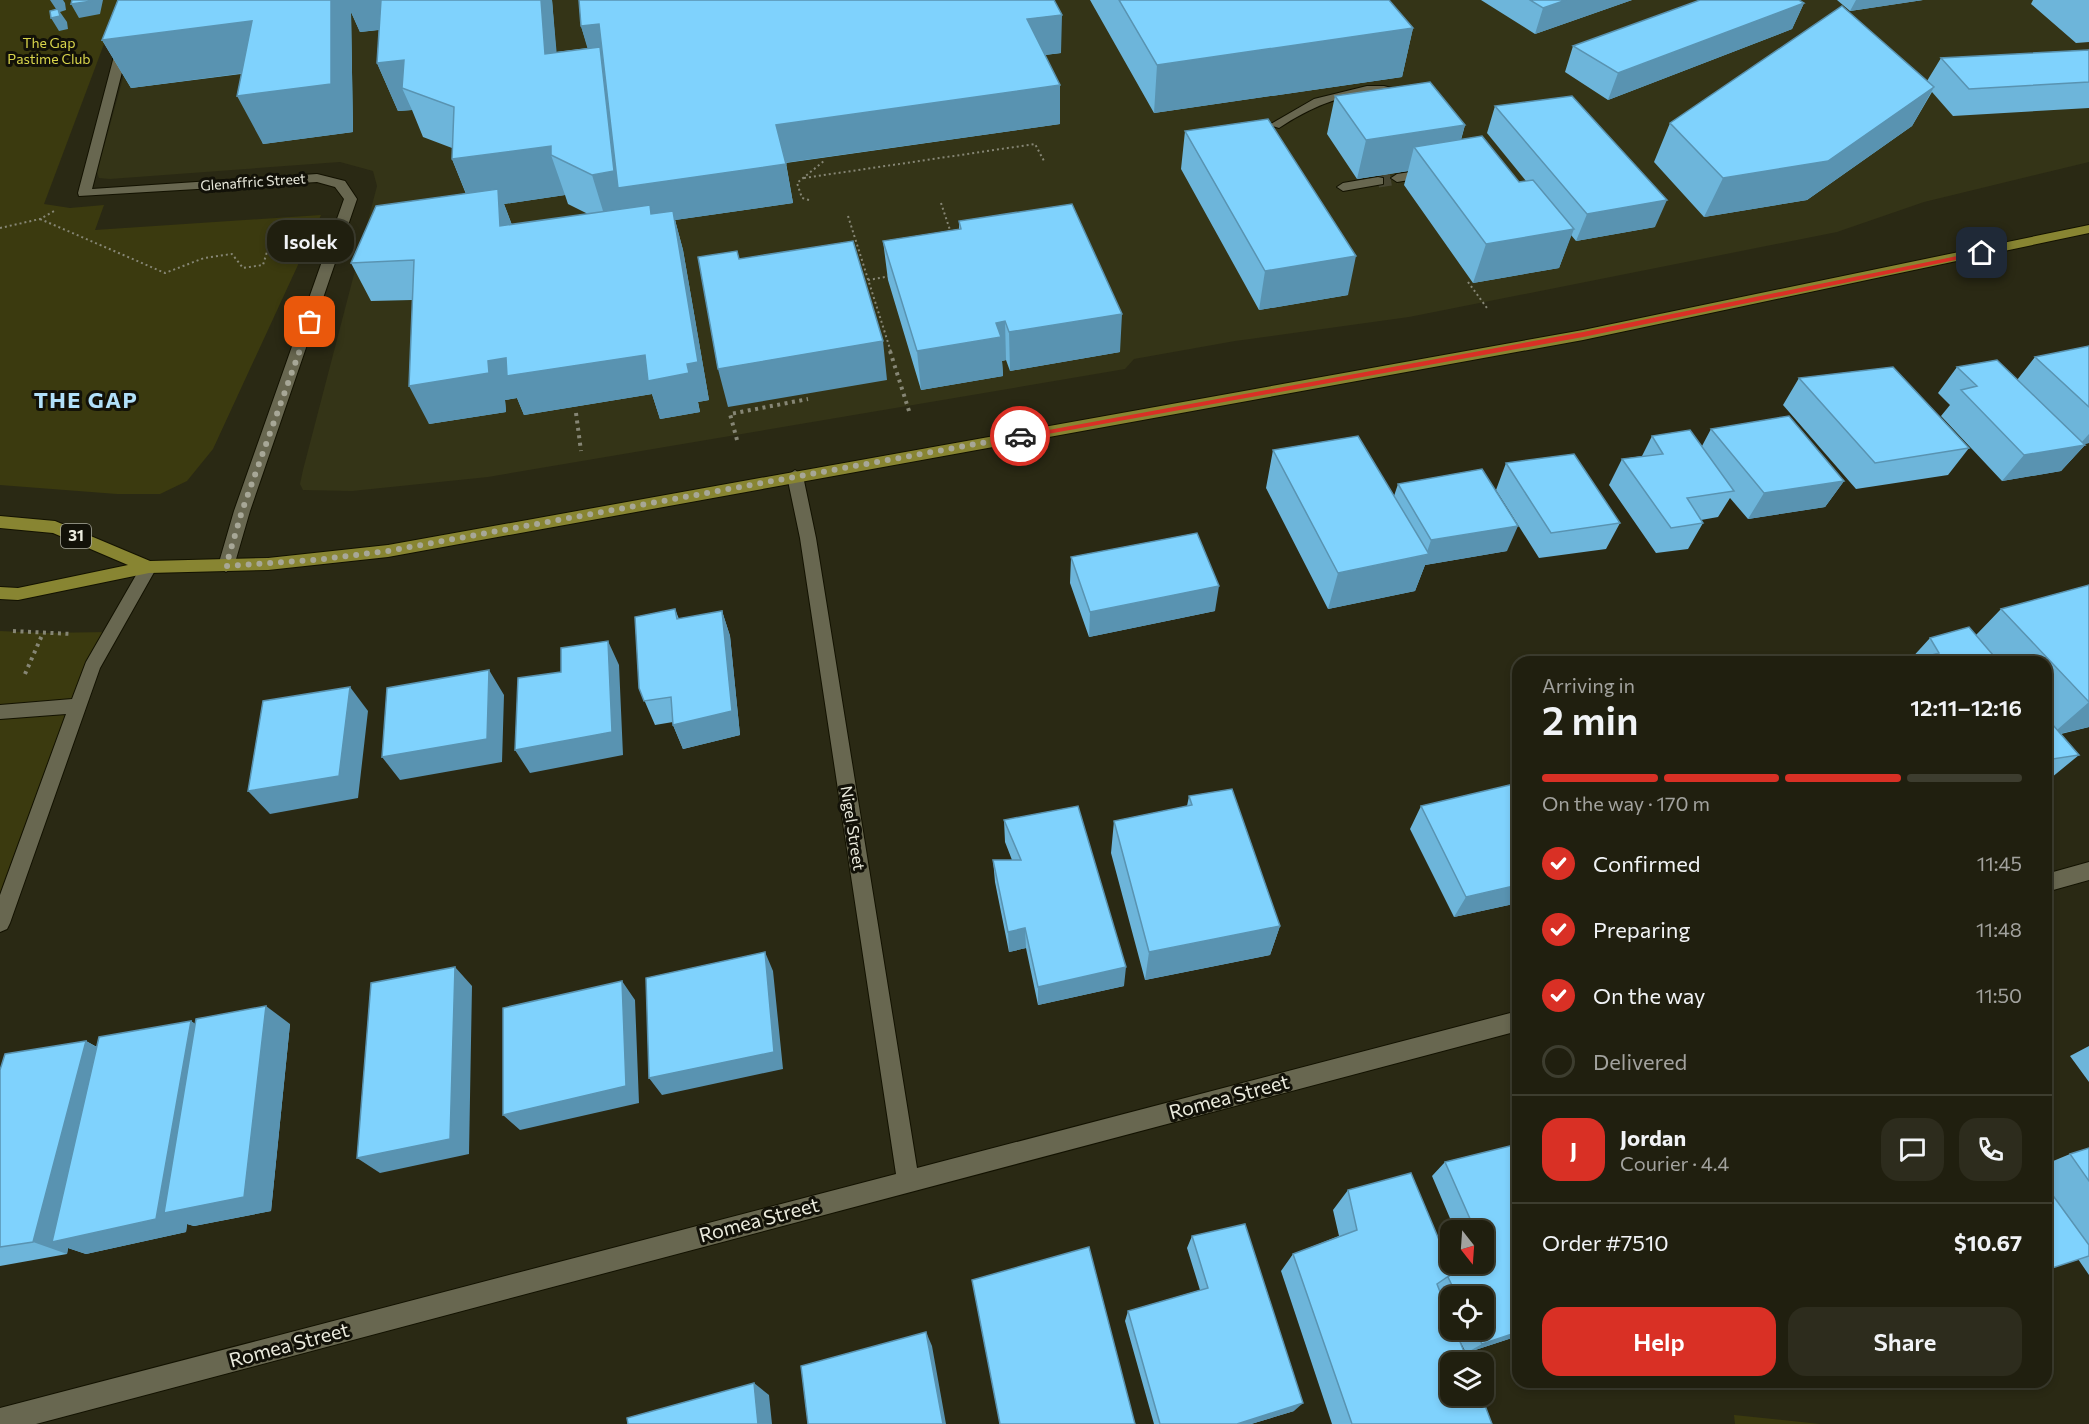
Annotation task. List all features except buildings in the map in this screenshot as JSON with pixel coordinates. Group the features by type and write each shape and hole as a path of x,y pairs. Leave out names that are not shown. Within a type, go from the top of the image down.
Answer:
{"main road":[{"name":"31","path":"0,592 18,594 149,567 226,566 315,560 388,551 1583,335 2089,229"},
{"name":"31","path":"0,522 54,527 149,567"}],"street":[{"path":"84,193 126,32"},
{"path":"1275,125 1302,106 1348,92 1389,89 1414,100"},
{"path":"1397,178 1441,171"},
{"name":"Glenaffric Street","path":"84,193 317,178 340,184 351,199 242,511 226,566"},
{"path":"1342,187 1378,181"},
{"name":"Nigel Street","path":"795,476 808,538 908,1181"},
{"path":"0,923 76,706 92,667 149,567"},
{"path":"0,712 76,706"},
{"path":"2052,881 2089,872"},
{"name":"Romea Street","path":"0,1421 1512,1023"}],"path":[{"path":"804,178 1035,144 1044,161"},
{"path":"809,200 802,198 797,183 824,161"},
{"path":"788,184 798,187"},
{"path":"0,228 40,219 84,193"},
{"path":"941,203 952,236"},
{"path":"848,216 909,411"},
{"path":"40,219 165,273 204,258 232,254 243,268 263,265 270,242 339,237"},
{"path":"868,280 902,275"},
{"path":"1468,282 1487,308"},
{"path":"737,440 730,414 808,399"},
{"path":"576,413 581,451"},
{"path":"11,631 51,634 110,632"}],"shaded area":[{"path":"383,0 2089,0 2089,162 1924,202 1837,232 1409,317 1235,341 1134,359 1125,369 488,477 352,491 303,490 300,484 303,470 377,186 373,171 340,162 110,179 99,178 97,172 136,31"}],"green space":[{"name":"The Gap Pastime Club","path":"0,0 383,0 110,28 44,204 70,208 104,205 95,230 321,215 213,449 187,481 160,494 117,494 0,485"},
{"path":"0,631 110,632 0,926"},
{"path":"1734,1415 1820,1424 1735,1424"}],"tunnel":[{"path":"1378,181 1397,178"}],"way so far":[{"path":"310,322 242,511 226,566 315,560 388,551 1020,436"}],"place":[{"name":"Isolek","path":"310,322"}],"district":[{"name":"THE GAP","path":"86,400"}],"route":[{"path":"1020,436 1583,335 1982,253"}]}
